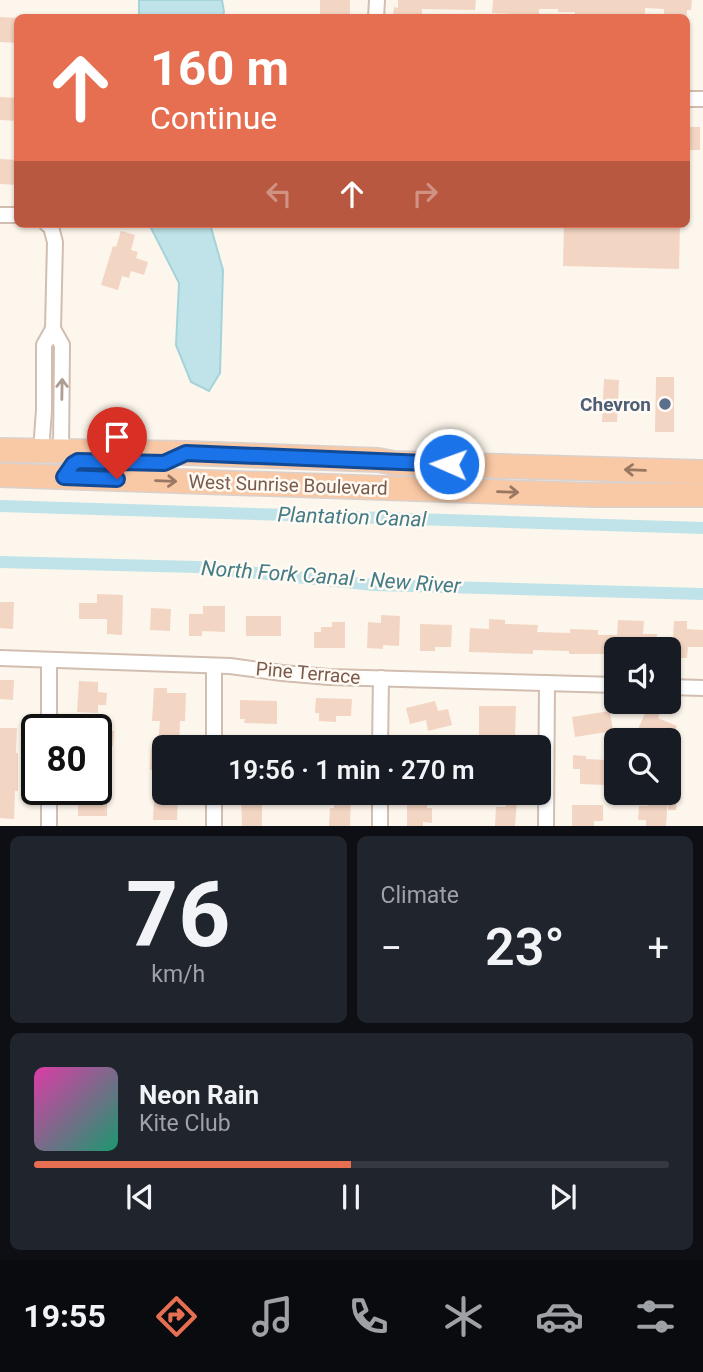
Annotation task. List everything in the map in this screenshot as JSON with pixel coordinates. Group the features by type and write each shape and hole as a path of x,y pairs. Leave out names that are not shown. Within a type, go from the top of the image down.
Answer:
{"highway":[{"name":"West Sunrise Boulevard","path":"0,450 186,453 378,460 394,463 703,472"},
{"path":"0,462 43,463 51,452"},
{"path":"64,477 78,461 164,463 186,453"},
{"path":"311,486 356,471 380,471 394,463"},
{"name":"West Sunrise Boulevard","path":"0,475 593,495 703,495"}],"street":[{"path":"51,228 55,242 53,329 62,345 51,452"},
{"name":"Pine Terrace","path":"0,658 247,667 298,675 604,685"},
{"path":"49,660 49,714"},
{"path":"214,666 214,735"},
{"path":"380,735 381,678"},
{"path":"546,826 547,683"},
{"path":"681,687 703,688"},
{"path":"49,805 49,826"},
{"path":"214,805 214,826"},
{"path":"380,805 380,826"}],"water":[{"path":"139,0 222,0 224,12 223,14 139,14"},
{"path":"151,228 211,228 223,270 220,373 209,391 191,382 176,345 179,283"}],"building":[{"path":"320,0 350,0 350,14 320,14"},
{"path":"398,0 476,0 475,10 422,9 422,14 393,14 394,7 398,8"},
{"path":"493,0 692,0 691,10 687,10 687,14 664,14 664,9 645,8 645,14 575,14 558,12 558,9 539,9 539,14 492,13"},
{"path":"0,17 14,18 14,43 0,42"},
{"path":"0,97 14,98 14,121 0,120"},
{"path":"690,127 700,127 700,150 690,150"},
{"path":"0,159 14,160 14,185 0,184"},
{"path":"564,228 680,228 679,269 563,266"},
{"path":"121,231 135,235 131,250 138,252 136,258 148,262 144,275 131,271 129,278 122,276 118,290 101,285 113,246 116,247"},
{"path":"656,377 674,377 674,432 655,432"},
{"path":"604,379 619,380 617,422 602,422"},
{"path":"97,594 123,595 122,635 107,634 107,619 79,619 79,603 97,603"},
{"path":"0,602 14,602 13,629 0,628"},
{"path":"203,606 225,606 225,632 202,631 202,636 189,636 189,614 203,614"},
{"path":"151,608 171,609 170,631 150,630"},
{"path":"381,615 400,616 399,646 367,648 368,622 381,623"},
{"path":"246,616 281,616 281,636 246,636"},
{"path":"489,619 505,620 505,624 538,625 537,632 598,630 598,635 617,635 618,620 644,621 643,634 657,634 657,637 604,637 604,654 533,650 533,654 469,652 470,628 489,629"},
{"path":"674,621 687,621 687,629 703,630 703,647 688,647 687,658 681,658 681,637 673,637"},
{"path":"332,622 345,622 345,648 314,648 314,632 321,632 321,627 332,627"},
{"path":"420,624 452,625 451,647 420,651"},
{"path":"0,680 14,680 13,700 0,699"},
{"path":"79,681 98,682 98,692 107,693 106,705 98,705 98,713 77,712"},
{"path":"154,688 167,688 167,693 186,693 185,721 180,721 179,735 159,735 160,721 152,721"},
{"path":"316,698 352,699 351,716 336,716 336,722 319,721 319,713 315,713"},
{"path":"240,700 277,701 277,724 244,723 245,719 240,719"},
{"path":"435,701 438,711 448,709 452,725 428,731 426,720 410,724 406,708"},
{"path":"479,706 516,706 515,735 479,735"},
{"path":"604,712 610,714 613,728 604,728 604,732 575,737 572,717"},
{"path":"644,714 660,714 658,718 677,726 676,728 639,728"},
{"path":"0,728 17,728 18,791 15,791 14,819 0,818"},
{"path":"151,748 152,770 150,770"},
{"path":"573,755 604,760 604,785 580,784 580,769 573,769"},
{"path":"78,805 107,805 107,816 78,816"},
{"path":"154,805 178,805 177,820 153,820"},
{"path":"241,805 262,805 262,826 242,826"},
{"path":"334,805 351,805 350,826 329,826 330,808 334,808"},
{"path":"407,805 427,805 427,808 432,808 432,823 407,826"},
{"path":"517,805 515,826 495,826 496,807"},
{"path":"572,805 603,805 603,821 594,821 594,826 572,826"},
{"path":"667,805 666,826 646,826 646,820 638,820 639,806"},
{"path":"668,805 676,805 676,810 668,810"}],"waterway":[{"name":"Plantation Canal","path":"0,506 703,528"},
{"name":"North Fork Canal - New River","path":"0,562 197,567 374,585 703,594"}],"place":[{"name":"Chevron","path":"665,404"}],"route":[{"path":"117,479 64,477 78,461 164,463 186,453 449,464"}]}
